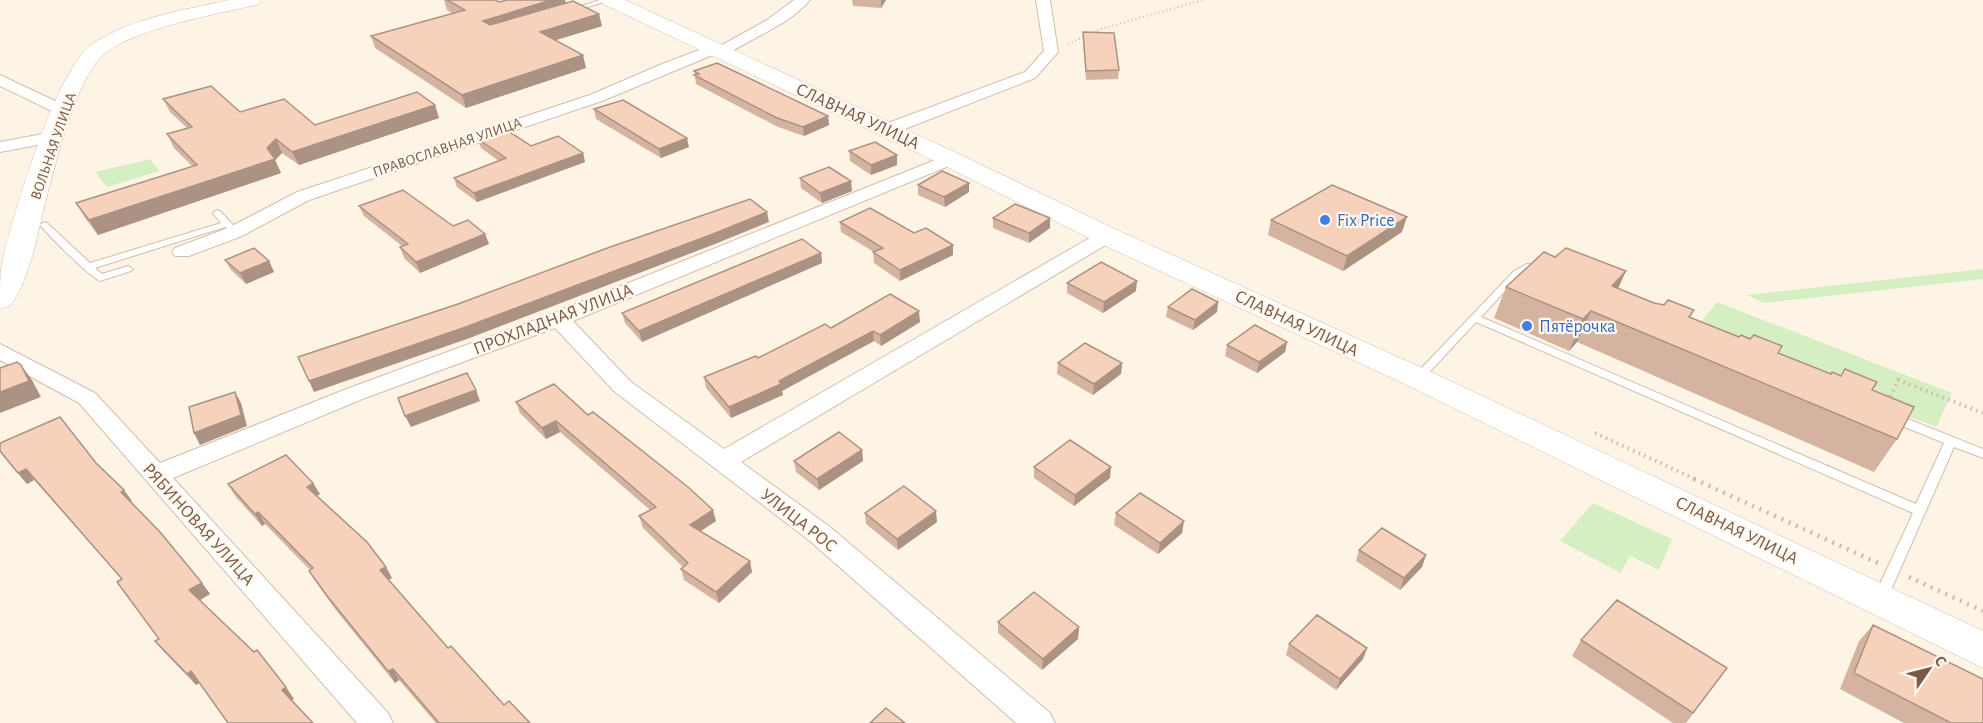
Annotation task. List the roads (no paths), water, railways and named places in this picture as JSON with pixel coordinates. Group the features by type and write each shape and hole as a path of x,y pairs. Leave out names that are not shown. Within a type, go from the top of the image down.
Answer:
{"street":[{"name":"ВОЛЬНАЯ УЛИЦА","path":"0,300 12,277 53,136 83,64 95,52 142,30 252,0"},
{"name":"СЛАВНАЯ УЛИЦА","path":"608,0 951,159 1107,236 1418,378 1983,650"},
{"name":"ПРАВОСЛАВНАЯ УЛИЦА","path":"182,252 303,196 596,98 667,67 718,51 772,23 803,0"},
{"path":"886,130 1030,75 1051,52 1043,0"},
{"path":"0,80 62,111"},
{"path":"0,147 53,136"},
{"name":"ПРОХЛАДНАЯ УЛИЦА","path":"155,476 357,393 559,319 951,159"},
{"path":"723,460 1107,236"},
{"name":"УЛИЦА РОС","path":"559,319 623,387 820,534 1039,723"},
{"name":"РЯБИНОВАЯ УЛИЦА","path":"0,351 87,398 377,723"}],"lane":[{"path":"561,14 608,0"},
{"path":"88,267 231,228 217,213"},
{"path":"44,225 100,278 128,270"},
{"path":"1418,378 1522,269 1540,266 1553,268"},
{"path":"1475,318 1920,511"},
{"path":"1883,413 1983,454"},
{"path":"1880,599 1951,441"}],"place":[{"name":"Fix Price","path":"1325,220"},
{"name":"Пятёрочка","path":"1527,326"}]}
